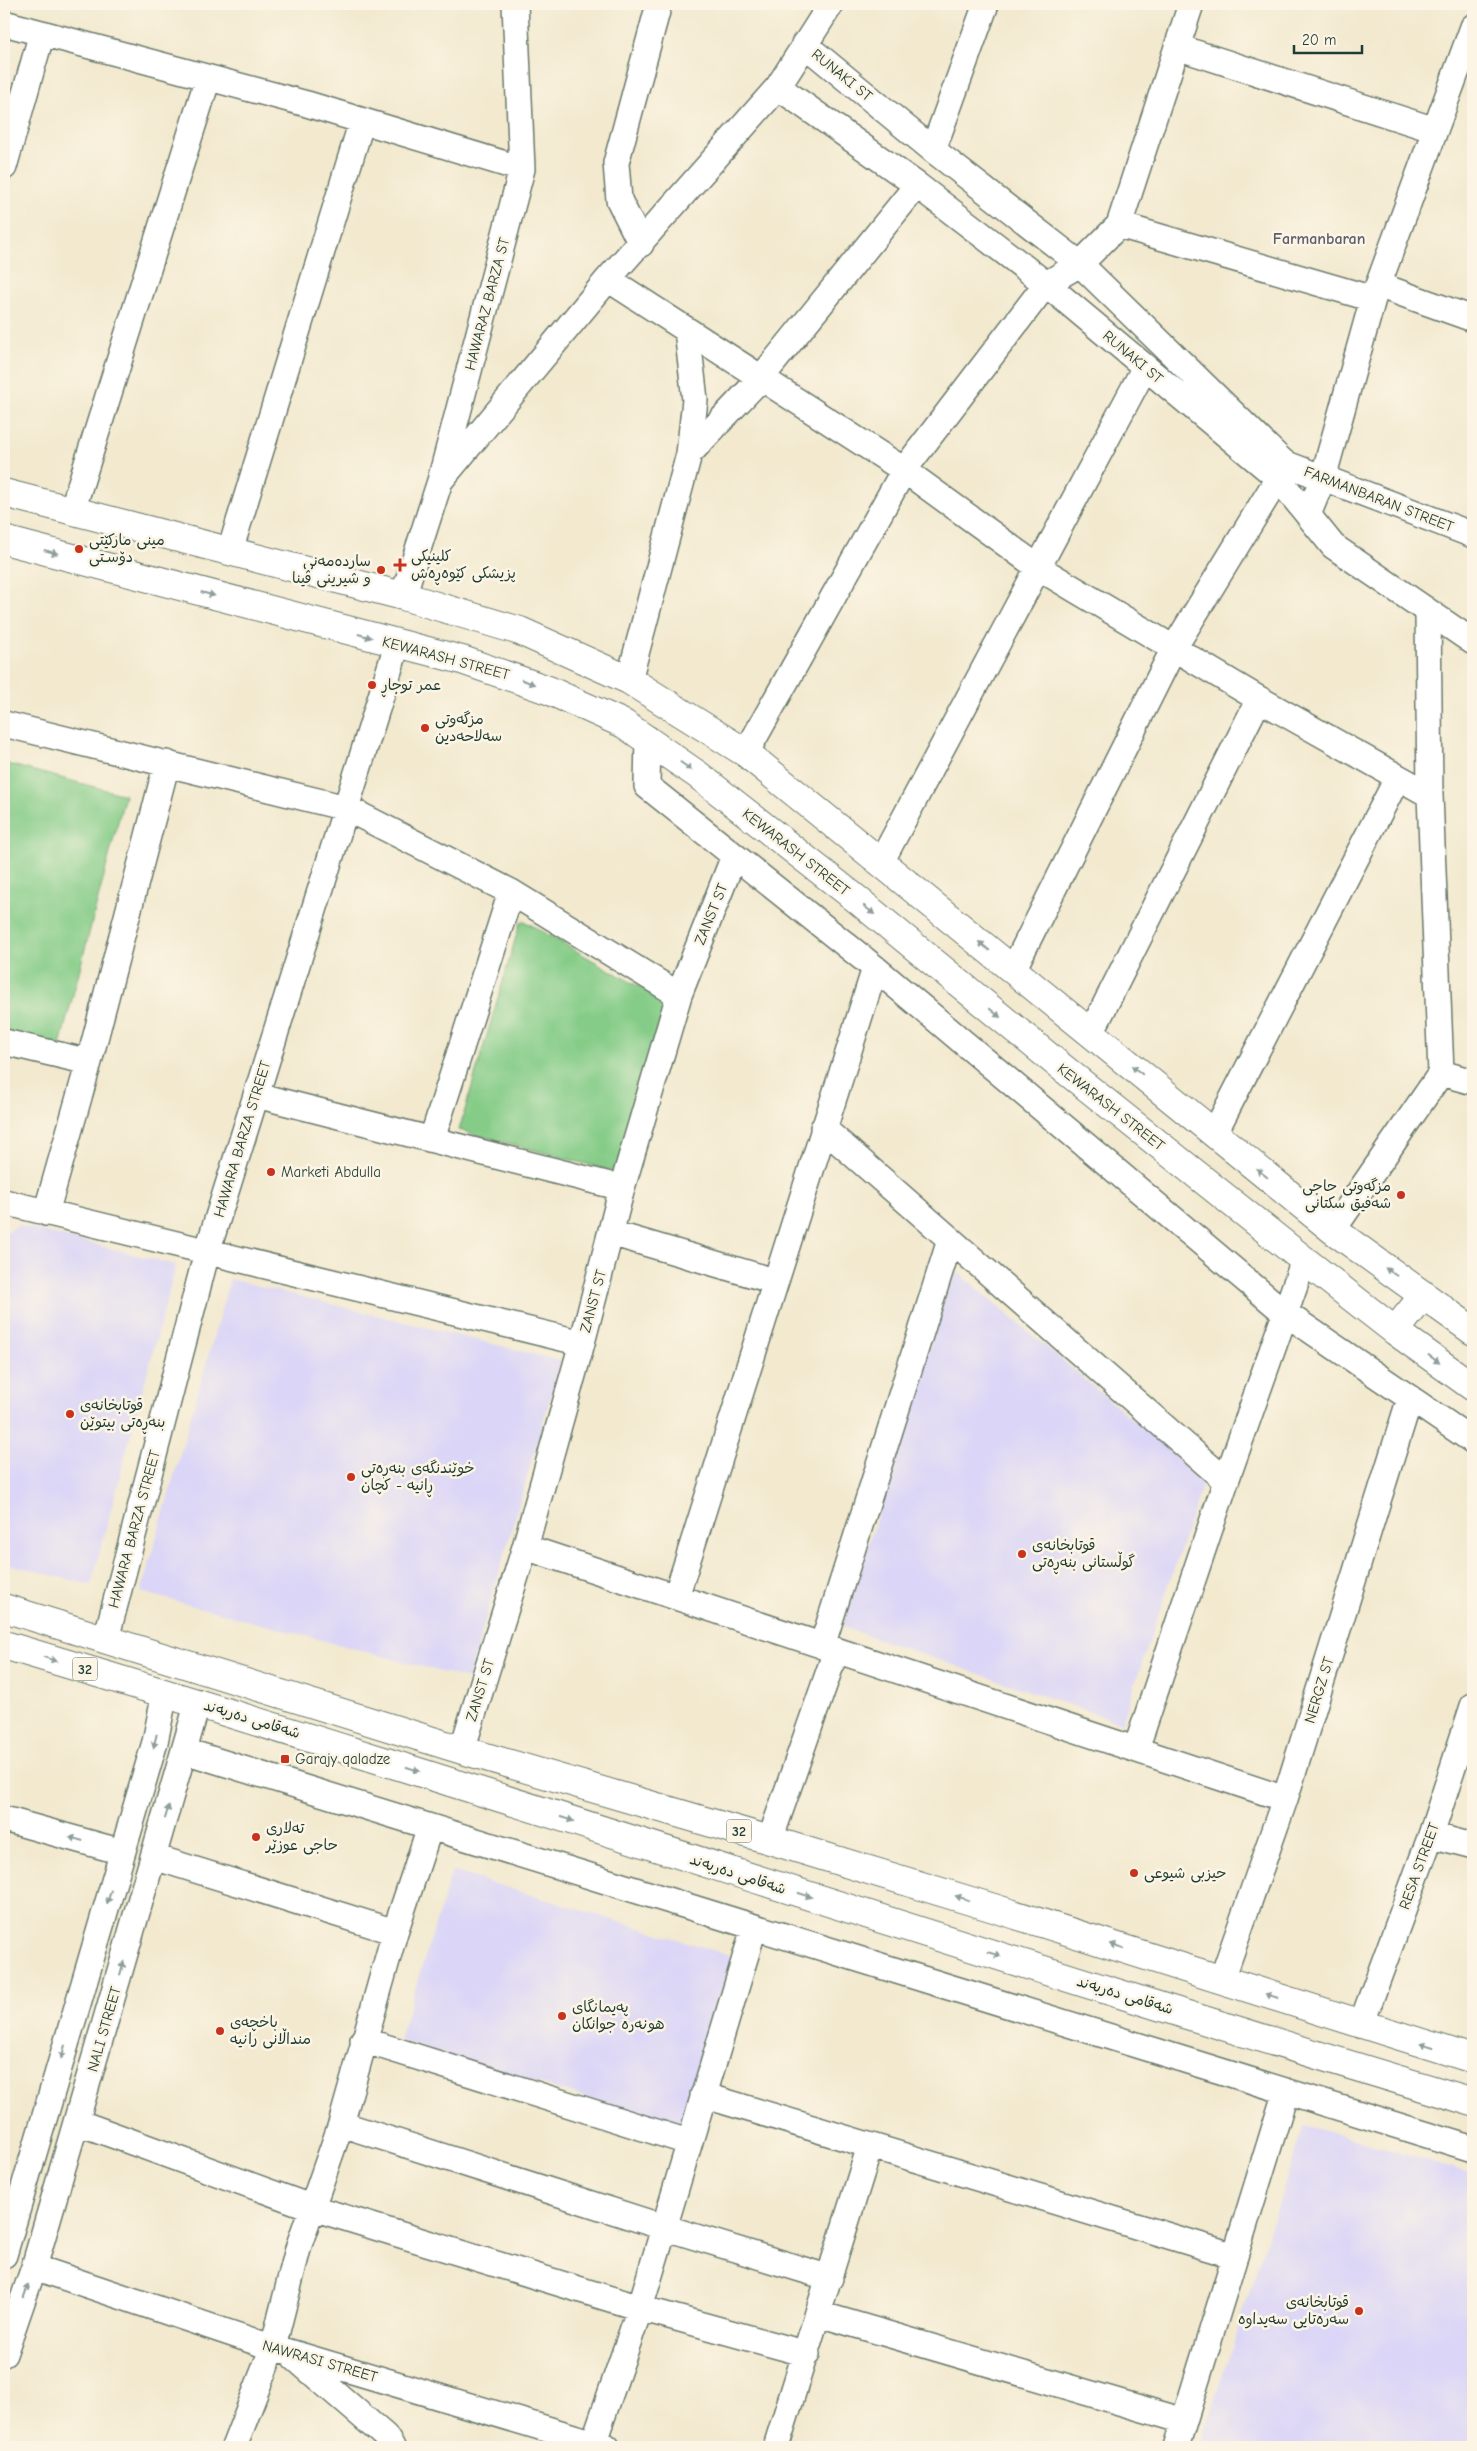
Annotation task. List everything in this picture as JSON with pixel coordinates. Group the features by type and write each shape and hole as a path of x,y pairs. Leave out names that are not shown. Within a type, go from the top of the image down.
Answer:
{"main road":[{"path":"4,493 403,596 520,631 629,680 746,752 1333,1230 1473,1332"},
{"name":"KEWARASH STREET","path":"4,540 397,645 462,660 531,683 588,706 648,739 698,775 854,897 1061,1067 1304,1260 1395,1331 1473,1387"},
{"path":"1395,1331 1424,1295"},
{"name":"32","path":"4,1608 462,1750 770,1840 1222,1979 1361,2025 1473,2059"},
{"name":"شەقامی دەربەند","path":"4,1645 198,1702 448,1780 772,1885 1473,2102"}],"street":[{"name":"HAWARAZ BARZA ST","path":"403,596 440,481 522,169 515,4"},
{"path":"641,244 619,200 616,163 659,4"},
{"path":"440,481 608,279 641,244 778,86 831,4"},
{"path":"933,150 986,4"},
{"path":"746,752 904,470 1046,284 1080,264 1119,225 1191,4"},
{"path":"4,23 362,121 522,169"},
{"path":"1308,515 1323,478 1375,292 1473,27"},
{"path":"4,167 42,33"},
{"name":"RUNAKI ST","path":"804,44 933,150 1080,264 1281,470 1308,515 1333,546 1428,613 1473,642"},
{"path":"1177,47 1435,130"},
{"path":"72,511 208,78"},
{"name":"RUNAKI ST","path":"778,86 916,185 1046,284 1145,366 1281,470"},
{"path":"230,551 362,121"},
{"path":"689,454 761,378 916,185"},
{"path":"1119,225 1473,318"},
{"path":"608,279 904,470 1039,568 1259,699 1430,795"},
{"path":"629,680 689,454 695,400 687,330"},
{"path":"881,862 1145,366"},
{"path":"1013,970 1174,648 1281,470"},
{"name":"FARMANBARAN STREET","path":"1281,470 1323,478 1473,536"},
{"path":"1333,1230 1442,1074 1430,795 1428,613"},
{"name":"HAWARA BARZA STREET","path":"106,1639 207,1252 397,645"},
{"path":"1091,1033 1259,699"},
{"path":"4,724 346,808 511,892 679,995"},
{"path":"648,739 647,786 875,968 1285,1313 1473,1441"},
{"path":"46,1212 89,1062 167,763"},
{"path":"1214,1134 1398,778"},
{"name":"ZANST ST","path":"462,1750 525,1547 582,1343 622,1188 679,995 734,856"},
{"path":"432,1139 511,892"},
{"path":"676,1597 774,1281 875,968"},
{"path":"4,1042 89,1062"},
{"path":"1442,1074 1473,1082"},
{"path":"256,1095 622,1188"},
{"path":"824,1128 1226,1481"},
{"path":"4,1202 582,1343"},
{"path":"611,1233 774,1281"},
{"path":"770,1840 829,1649 950,1240"},
{"path":"1136,1749 1226,1481 1304,1260"},
{"name":"NERGZ ST","path":"1222,1979 1286,1799 1410,1398"},
{"path":"525,1547 1286,1799"},
{"path":"4,2256 155,1742 166,1693"},
{"name":"NALI STREET","path":"4,2354 34,2267 198,1702"},
{"name":"RESA STREET","path":"1361,2025 1431,1835 1473,1706"},
{"path":"185,1751 1473,2149"},
{"path":"4,1818 122,1852"},
{"path":"234,2447 280,2350 299,2245 341,2124 363,2040 395,1932 430,1827"},
{"path":"1431,1835 1473,1846"},
{"path":"154,1857 395,1932"},
{"path":"598,2446 754,1928"},
{"path":"363,2040 688,2142"},
{"path":"1176,2447 1286,2091"},
{"path":"703,2095 1235,2256"},
{"path":"77,2122 313,2208 640,2308 807,2354"},
{"path":"341,2124 663,2227 830,2278"},
{"path":"776,2447 807,2354 870,2146"},
{"name":"NAWRASI STREET","path":"34,2267 280,2350 598,2446"},
{"path":"819,2314 1184,2421"},
{"path":"280,2350 385,2436 392,2447"}],"shaded area":[{"name":"قوتابخانەی بنەڕەتی بیتوێن","path":"17,1225 176,1265 91,1585 4,1563 4,1234"},
{"name":"قوتابخانه‌ی گوڵستانی بنه‌ڕه‌تی","path":"954,1269 1204,1480 1122,1723 843,1627"},
{"name":"خوێندنگەی بنەڕەتی ڕانیە - کچان","path":"230,1279 561,1361 468,1679 141,1592"},
{"name":"پەیمانگای هونەرە جوانکان","path":"452,1871 733,1956 683,2124 677,2126 399,2040"},
{"name":"قوتابخانەی سەرەتایی سەیداوە","path":"1304,2125 1473,2174 1473,2447 1199,2447"}],"green space":[{"path":"4,763 125,795 59,1049 4,1034"},
{"path":"524,921 664,1001 665,1006 616,1172 459,1130 520,923"}],"place":[{"name":"مینی مارکێتی دۆسـتی","path":"79,549"},
{"name":"كلینیكی پزیشكی كێوەڕەش","path":"400,565"},
{"name":"سارده‌مه‌نی و شیرینی ڤینا","path":"381,570"},
{"name":"عمر توجاڕ","path":"372,685"},
{"name":"مزگەوتی سەلاحەدین","path":"425,728"},
{"name":"Marketi Abdulla","path":"271,1172"},
{"name":"مزگەوتی حاجی شەفیق سکتانی","path":"1401,1195"},
{"name":"قوتابخانەی بنەڕەتی بیتوێن","path":"70,1414"},
{"name":"خوێندنگەی بنەڕەتی ڕانیە - کچان","path":"351,1477"},
{"name":"قوتابخانه‌ی گوڵستانی بنه‌ڕه‌تی","path":"1022,1554"},
{"name":"Garajy qaladze","path":"285,1759"},
{"name":"تەلاری حاجی عوزێر","path":"256,1837"},
{"name":"حیزبی شیوعی","path":"1134,1873"},
{"name":"پەیمانگای هونەرە جوانکان","path":"562,2016"},
{"name":"باخچەی منداڵانی رانیە","path":"220,2031"},
{"name":"قوتابخانەی سەرەتایی سەیداوە","path":"1359,2311"}],"district":[{"name":"Farmanbaran","path":"1319,239"}]}
